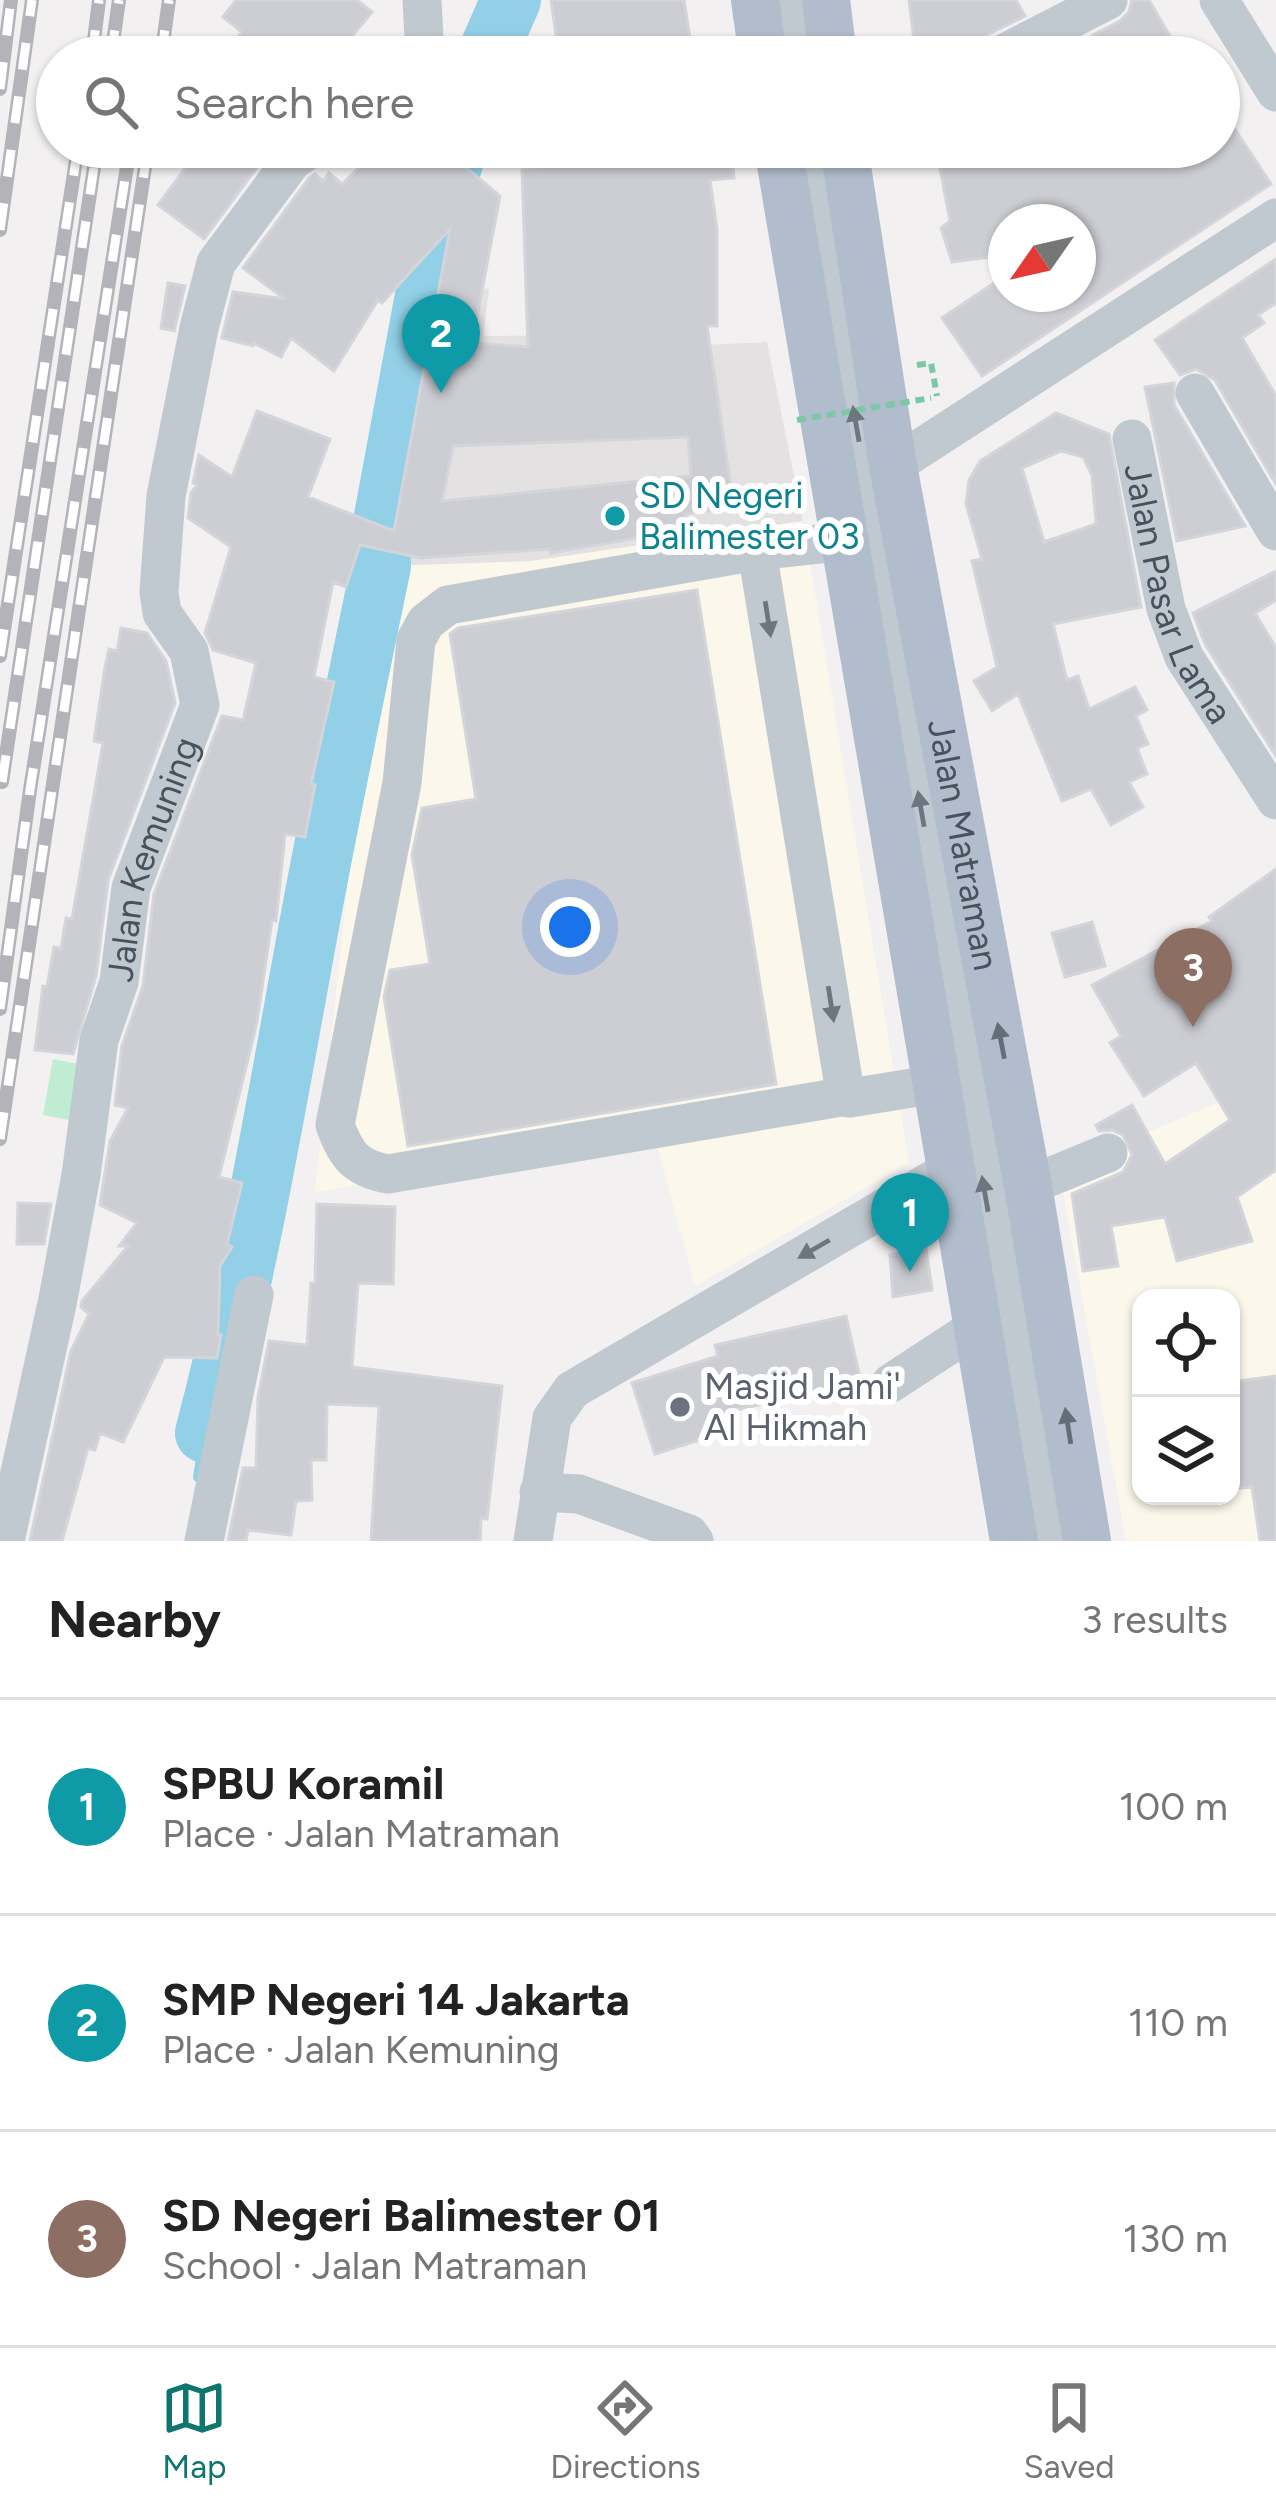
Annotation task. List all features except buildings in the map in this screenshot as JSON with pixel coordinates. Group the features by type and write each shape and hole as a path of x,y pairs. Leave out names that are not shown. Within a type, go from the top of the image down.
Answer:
{"main road":[{"path":"755,0 760,36"},
{"path":"826,0 830,36"},
{"name":"Jalan Matraman","path":"782,168 1014,1541"},
{"name":"Jalan Matraman","path":"847,168 893,466 1028,1186 1087,1541"}],"street":[{"path":"422,0 423,36"},
{"path":"785,0 791,36"},
{"path":"1038,36 1108,0"},
{"path":"1220,0 1276,92"},
{"name":"Jalan Kemuning","path":"4,1541 58,1299 99,1040 119,982 131,888 200,705 189,650 162,613 159,592 166,496 199,328 216,263 287,168"},
{"path":"814,168 1005,1309 1049,1541"},
{"path":"893,466 1276,218"},
{"path":"1195,393 1276,531"},
{"name":"Jalan Pasar Lama","path":"1132,439 1166,609 1184,657 1276,800"},
{"path":"845,541 757,551 448,605 426,622 416,640 402,783 335,1125 346,1155 367,1170 388,1174 937,1084"},
{"path":"757,551 847,1096"},
{"path":"1028,1186 1108,1153"},
{"path":"533,1541 552,1418 572,1390 951,1169"},
{"path":"204,1541 254,1294"},
{"path":"892,1383 978,1326"},
{"path":"539,1492 579,1494 689,1534 694,1541"}],"path":[{"path":"797,420 934,397 931,363"}],"shaded area":[{"path":"434,282 489,289 483,336 671,335 680,346 767,342 803,521 530,561 381,566"},
{"path":"803,521 909,1163 695,1286 655,1137 315,1192 381,566 530,561"},
{"path":"1239,1094 1276,1148 1276,1541 1126,1541 1059,1169"}],"green space":[{"path":"53,1059 84,1065 74,1121 43,1115"}],"waterway":[{"path":"495,36 511,0"},
{"path":"205,1433 260,1188 381,566 380,538 451,168"},
{"path":"198,1477 205,1433"}],"railway":[{"path":"0,89 11,0"},
{"path":"0,230 32,0"},
{"path":"95,36 99,0"},
{"path":"114,36 119,0"},
{"path":"164,36 169,0"},
{"path":"0,656 75,168"},
{"path":"2,782 94,168"},
{"path":"0,1009 127,168"},
{"path":"0,1139 145,168"}],"place":[{"name":"SMP Negeri 14 Jakarta","path":"441,393"},
{"name":"SD Negeri Balimester 03","path":"615,516"},
{"name":"SD Negeri Balimester 01","path":"1193,1027"},
{"name":"SPBU Koramil","path":"910,1272"},
{"name":"Masjid Jami' Al Hikmah","path":"680,1407"}]}
